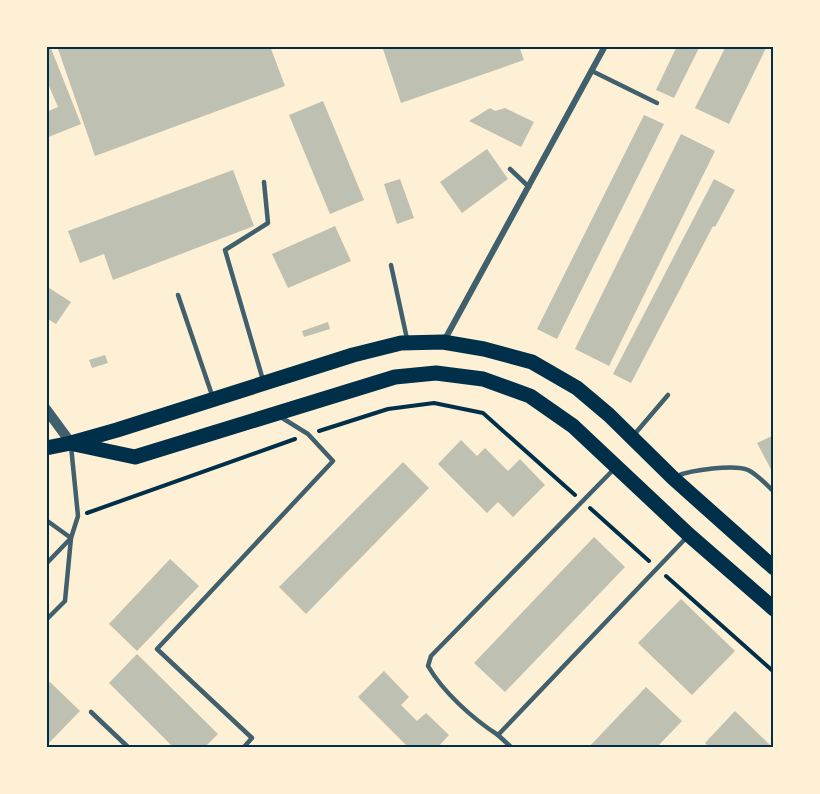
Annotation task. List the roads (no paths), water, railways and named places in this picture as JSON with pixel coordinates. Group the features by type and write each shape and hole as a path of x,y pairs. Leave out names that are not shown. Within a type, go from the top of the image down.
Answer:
{"highway":[{"path":"46,448 71,443 352,355 408,343 443,342 484,349 532,363 577,388 774,568"},
{"path":"71,443 135,457 394,377 436,373 483,379 530,396 573,426 689,535 774,609"}],"street":[{"path":"443,342 605,46"},
{"path":"46,410 71,443"}],"lane":[{"path":"592,71 657,103"},
{"path":"510,168 529,187"},
{"path":"264,182 268,223 225,250 264,383"},
{"path":"391,265 408,343"},
{"path":"178,295 213,399"},
{"path":"632,437 668,395"},
{"path":"243,747 252,738 157,649 333,461 308,434 274,413"},
{"path":"46,620 65,601 71,538 78,516 71,443"},
{"path":"512,747 485,726 437,682 428,666 431,656 617,466"},
{"path":"673,478 688,472 745,469 757,475 774,492"},
{"path":"46,520 71,538"},
{"path":"498,735 689,535"},
{"path":"46,564 71,538"},
{"path":"91,712 129,747"}]}
